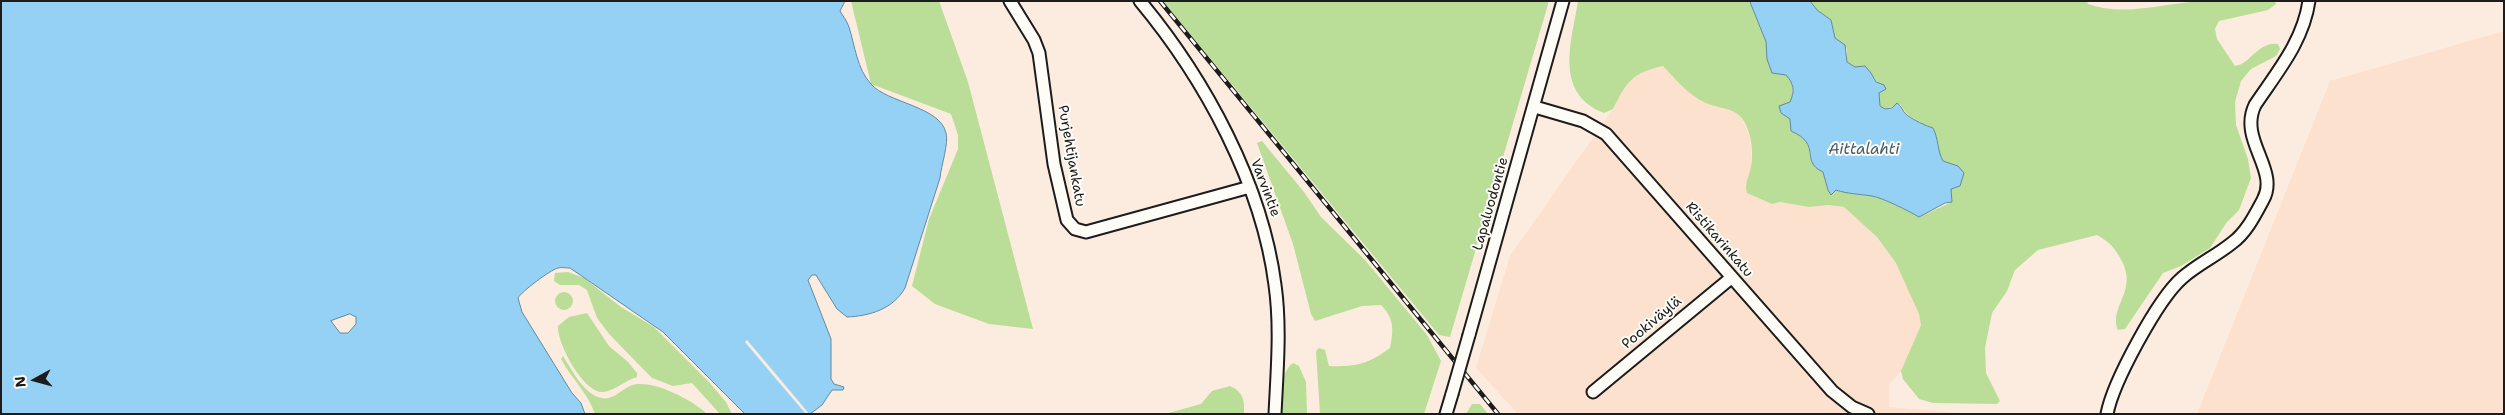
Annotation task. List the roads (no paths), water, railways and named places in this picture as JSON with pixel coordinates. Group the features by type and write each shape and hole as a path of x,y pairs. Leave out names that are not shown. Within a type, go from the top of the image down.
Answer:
{"street":[{"name":"Purjehtijankatu","path":"1010,1 1030,34 1038,54 1057,179 1067,220 1075,230 1086,232 1250,187"},
{"name":"Varvintie","path":"1140,1 1164,32 1200,88 1250,187 1265,228 1276,287 1278,352 1275,414"},
{"name":"Lapaluodontie","path":"1446,414 1563,1"},
{"path":"2107,414 2119,377 2165,297 2180,279 2239,237 2264,199 2267,178 2253,141 2250,117 2255,105 2299,38 2309,1"},
{"name":"Ristikarinkatu","path":"1534,107 1583,121 1606,134 1832,391 1852,407 1868,414"},
{"name":"Pookiväylä","path":"1593,392 1731,278"}],"water":[{"path":"1,1 845,1 840,11 848,25 859,64 866,78 871,84 889,96 934,117 942,124 946,133 946,148 940,178 905,288 900,295 880,310 864,315 847,317 837,309 816,275 812,275 808,280 831,339 831,379 834,384 844,387 843,390 832,390 822,405 810,414 745,414 663,332 570,268 558,268 524,291 518,298 522,312 572,393 581,403 585,414 1,414","holes":["350,314 356,317 356,324 348,333 340,333 331,321"]},
{"name":"Aittalahti","path":"1750,1 1810,1 1817,10 1831,20 1835,38 1845,45 1847,62 1855,67 1865,66 1876,82 1884,85 1886,89 1879,93 1880,106 1885,109 1892,108 1897,103 1910,117 1933,128 1943,161 1958,166 1964,173 1960,186 1951,189 1952,202 1945,203 1919,217 1877,197 1836,190 1831,195 1823,172 1812,163 1809,147 1806,142 1801,136 1791,131 1790,119 1781,113 1779,106 1790,102 1792,98 1791,81 1786,75 1772,73 1767,59 1766,42"}],"railway":[{"path":"1160,1 1498,414"}]}
